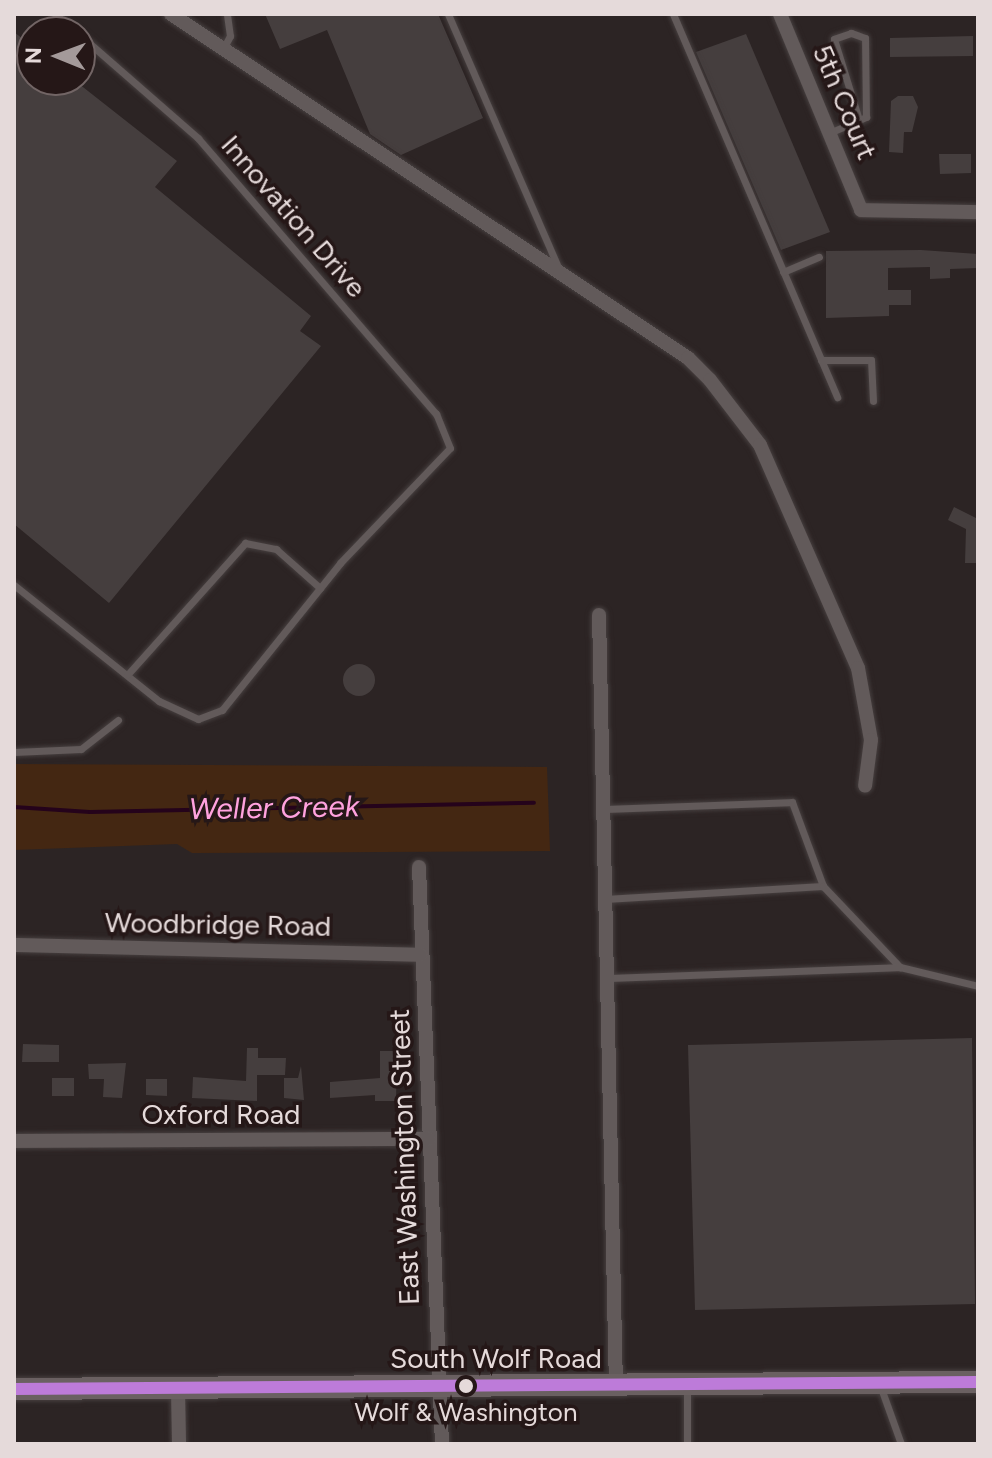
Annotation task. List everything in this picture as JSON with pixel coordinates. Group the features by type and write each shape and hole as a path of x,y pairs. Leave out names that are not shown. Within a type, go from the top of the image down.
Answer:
{"main road":[{"name":"South Wolf Road","path":"14,1389 880,1386 978,1382"}],"street":[{"name":"5th Court","path":"780,14 861,210 978,212"},
{"path":"173,15 688,358 760,445 858,668 871,740 865,786"},
{"path":"599,615 599,809 616,1387"},
{"name":"East Washington Street","path":"419,867 442,1444"},
{"name":"Woodbridge Road","path":"14,945 421,955"},
{"name":"Oxford Road","path":"14,1141 429,1139"},
{"path":"178,1390 179,1444"}],"lane":[{"path":"223,49 230,36 227,14"},
{"path":"448,14 562,274"},
{"path":"673,14 837,397"},
{"path":"829,133 866,117 865,38 851,33 834,39 859,120"},
{"name":"Innovation Drive","path":"96,50 198,138 436,414 450,448 320,588"},
{"path":"783,272 819,257"},
{"path":"821,360 871,360 873,401"},
{"path":"14,585 159,701 198,719 222,710 320,588 276,549 245,543 128,674"},
{"path":"14,752 81,749 118,720"},
{"path":"599,809 792,802 823,886 900,967"},
{"path":"601,899 823,886"},
{"path":"604,978 900,967 978,986"},
{"path":"880,1386 901,1444"},
{"path":"687,1387 687,1444"}],"shaded area":[{"path":"14,764 547,767 550,851 192,853 177,844 14,850"}],"building":[{"path":"265,14 438,14 483,118 401,155 370,134 327,30 280,49"},
{"path":"14,32 16,96 94,96 177,161 155,187 311,316 300,331 321,346 109,603 14,524"},
{"path":"746,34 830,232 781,250 696,52"},
{"path":"973,36 973,56 890,57 890,38"},
{"path":"898,96 913,96 918,107 912,132 904,132 903,153 889,152 891,101"},
{"path":"939,154 971,154 971,173 940,174"},
{"path":"921,250 978,254 978,268 950,269 950,278 930,279 930,267 888,268 888,290 911,290 911,305 889,305 889,316 826,318 826,251"},
{"path":"954,507 978,519 978,563 965,563 966,529 948,520"},
{"path":"359,664 370,669 375,680 370,691 359,696 348,691 343,680 348,669"},
{"path":"972,1038 975,1304 695,1310 688,1045"},
{"path":"23,1044 59,1045 59,1062 22,1062"},
{"path":"247,1048 258,1048 258,1058 286,1058 285,1075 257,1075 257,1101 192,1098 193,1077 246,1081"},
{"path":"380,1051 397,1051 396,1101 375,1101 375,1095 330,1098 330,1082 380,1078"},
{"path":"126,1063 122,1098 103,1097 104,1079 89,1079 88,1064"},
{"path":"301,1066 304,1100 284,1098 284,1078 298,1078"},
{"path":"52,1078 74,1078 74,1096 52,1096"},
{"path":"146,1079 167,1079 167,1096 146,1095"}],"waterway":[{"name":"Weller Creek","path":"14,807 90,812 534,803"}],"transit line":[{"path":"14,1389 978,1382"}],"place":[{"name":"Wolf & Washington","path":"466,1386"}]}
